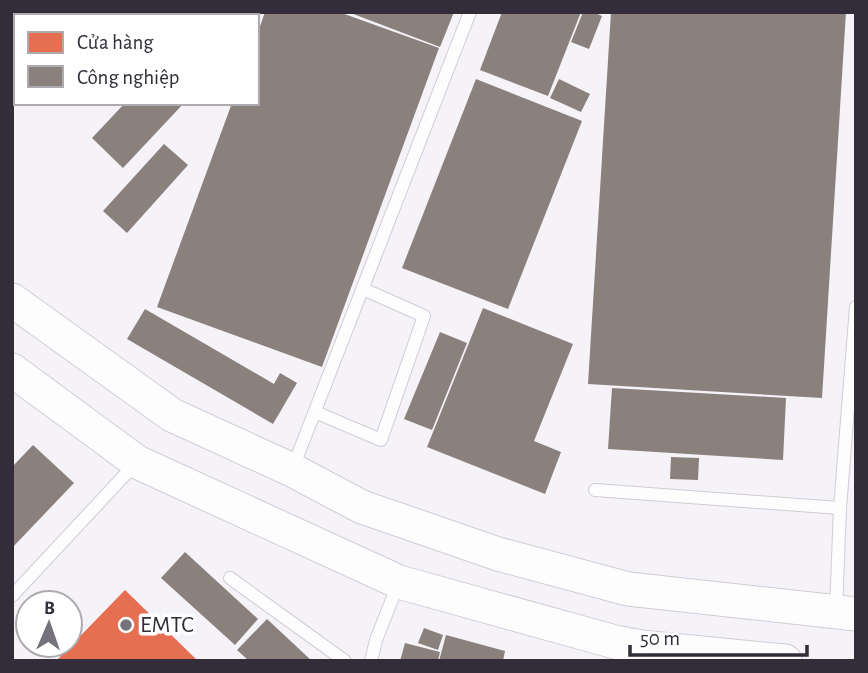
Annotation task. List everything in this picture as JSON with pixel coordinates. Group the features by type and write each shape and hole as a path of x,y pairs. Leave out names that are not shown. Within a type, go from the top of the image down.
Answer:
{"street":[{"path":"12,300 172,415 292,470 362,507 498,554 628,589 846,612"},
{"path":"12,370 137,462 399,582 627,650 785,661"}],"lane":[{"path":"292,470 470,12"},
{"path":"315,412 381,440 424,316 363,289"},
{"path":"846,612 840,508 856,307"},
{"path":"12,596 137,462"},
{"path":"596,491 840,508"},
{"path":"230,578 345,661"},
{"path":"371,661 376,640 399,582"}],"building: Cửa hàng":[{"name":"EMTC","path":"125,590 198,661 56,661 84,659 84,632"}],"building: Công nghiệp":[{"path":"12,12 92,12 14,14 14,60"},
{"path":"265,12 339,12 439,48 322,367 157,307 231,105 259,105 259,29"},
{"path":"348,12 454,12 440,47"},
{"path":"502,12 581,12 548,96 480,70"},
{"path":"583,12 602,16 589,49 571,42"},
{"path":"611,12 846,12 822,398 588,384"},
{"path":"476,79 582,121 508,309 402,268"},
{"path":"559,79 590,94 581,112 550,98"},
{"path":"123,105 182,105 123,168 92,138"},
{"path":"164,144 188,165 127,233 103,211"},
{"path":"483,308 573,344 534,441 561,452 545,494 427,447"},
{"path":"145,309 274,384 280,373 297,383 273,424 127,339"},
{"path":"440,332 467,343 432,430 404,419"},
{"path":"612,388 786,398 783,460 608,449"},
{"path":"33,445 74,483 12,548 12,467"},
{"path":"671,457 699,458 698,480 670,479"},
{"path":"185,552 258,619 235,645 161,578"},
{"path":"267,619 312,661 249,661 237,650"},
{"path":"424,628 443,635 438,650 418,643"},
{"path":"446,635 505,651 503,661 439,661"},
{"path":"405,643 440,652 438,661 400,661"}],"place":[{"name":"EMTC","path":"126,625"}]}
